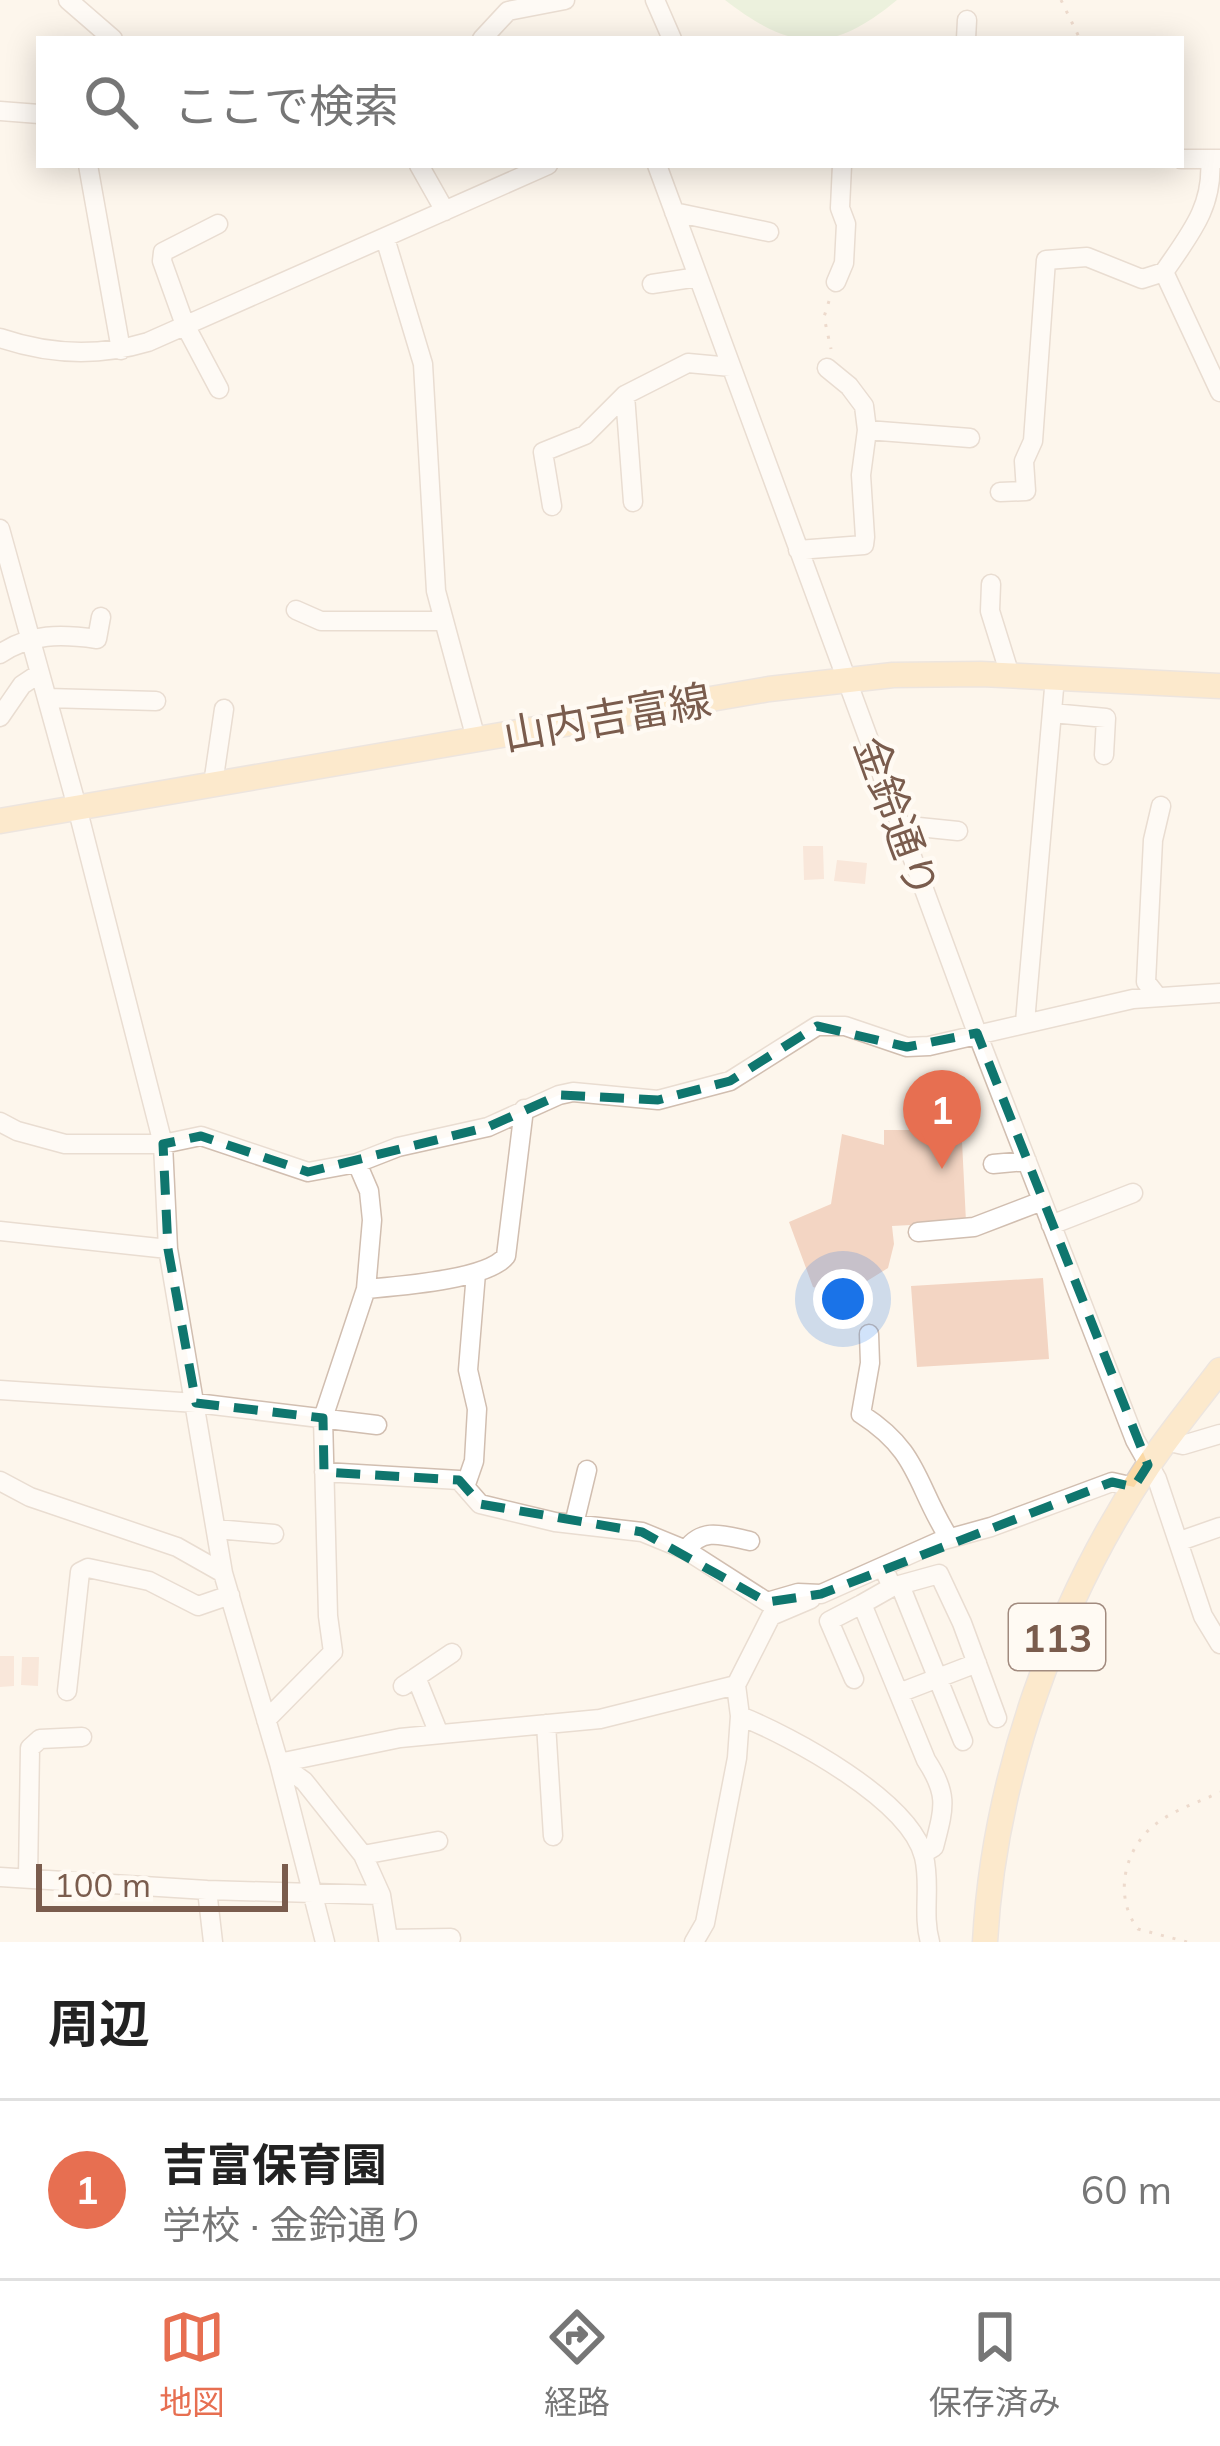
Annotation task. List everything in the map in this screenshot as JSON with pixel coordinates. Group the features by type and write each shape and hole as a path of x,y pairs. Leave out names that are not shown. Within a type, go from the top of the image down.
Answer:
{"main road":[{"name":"山内吉富線","path":"0,820 769,689 846,680 1010,675 1220,686"},
{"name":"113","path":"985,1942 998,1839 1033,1702 1059,1634 1134,1487 1220,1370"}],"street":[{"path":"68,0 110,36"},
{"path":"485,36 508,11 565,0"},
{"path":"655,0 671,36"},
{"path":"0,110 36,115"},
{"path":"1000,492 1026,491 1024,461 1033,441 1046,260 1087,257 1142,279 1164,272 1206,210 1212,180 1215,159 1184,159"},
{"path":"89,168 121,350"},
{"path":"421,168 445,211"},
{"path":"0,338 32,349 68,353 121,350 541,168"},
{"name":"金鈴通り","path":"658,168 977,1034 1135,1440 1180,1541 1204,1616 1220,1644"},
{"path":"836,282 844,263 842,168"},
{"path":"674,212 769,232"},
{"path":"218,224 163,253 161,261 185,326 219,389"},
{"path":"385,238 423,364 436,591 476,740"},
{"path":"1164,272 1220,392"},
{"path":"652,284 698,278"},
{"path":"552,506 543,452 585,435 625,395 688,363 731,367"},
{"path":"798,550 864,544 865,406 826,368"},
{"path":"625,395 633,502"},
{"path":"867,430 970,438"},
{"path":"0,529 11,645 40,674 163,1144 168,1249 223,1573 279,1762 325,1942"},
{"path":"991,584 990,611 1010,675"},
{"path":"296,610 322,621 444,621"},
{"path":"11,645 61,634 97,639 101,616"},
{"path":"0,716 22,686 40,674"},
{"path":"1025,1022 1055,677"},
{"path":"47,698 156,701"},
{"path":"213,784 224,709"},
{"path":"1052,713 1106,718 1104,755"},
{"path":"1157,996 1146,982 1153,840 1161,806"},
{"path":"899,825 958,831"},
{"path":"0,1122 64,1144 163,1144 201,1136 308,1172 488,1127 524,1108 573,1092 637,1101 730,1081 817,1026 845,1026 907,1047 929,1046 1157,996 1220,993"},
{"path":"366,1289 476,1274 499,1265 506,1256 524,1108"},
{"path":"992,1164 1027,1161"},
{"path":"266,1720 333,1652 323,1418 366,1289 372,1220 369,1191 357,1163"},
{"path":"1051,1225 1133,1193"},
{"path":"918,1232 974,1227 1042,1201"},
{"path":"0,1231 168,1249"},
{"path":"466,1487 474,1462 477,1409 468,1370 476,1274"},
{"path":"869,1334 862,1414 886,1430 915,1464 949,1538"},
{"path":"0,1390 196,1403 377,1425"},
{"path":"1165,1441 1183,1445 1220,1434"},
{"path":"574,1524 587,1470"},
{"path":"325,1472 459,1480 480,1504 574,1524 642,1532 686,1550 767,1602 820,1594"},
{"path":"0,1481 30,1497 177,1547 223,1573"},
{"path":"694,1942 705,1923 737,1758 736,1685 771,1616 949,1538 1112,1482 1134,1487"},
{"path":"1180,1541 1220,1527"},
{"path":"216,1529 274,1534"},
{"path":"686,1550 695,1537 711,1532 750,1541"},
{"path":"884,1567 963,1741"},
{"path":"67,1691 80,1571 88,1568 149,1581 198,1606 230,1594"},
{"path":"854,1679 830,1621 896,1586 939,1574 997,1718"},
{"path":"862,1604 926,1760 941,1783 944,1804 934,1847 924,1852"},
{"path":"439,1734 409,1681 452,1653"},
{"path":"898,1693 977,1663"},
{"path":"279,1762 439,1734 636,1712 736,1685"},
{"path":"740,1716 802,1742 828,1759 904,1824 924,1852 925,1924 930,1942"},
{"path":"546,1724 553,1836"},
{"path":"28,1878 31,1748 40,1739 82,1737"},
{"path":"279,1762 304,1781 363,1855 381,1894 389,1941 451,1938"},
{"path":"363,1855 438,1841"},
{"path":"0,1877 207,1890 381,1894"},
{"path":"207,1890 213,1942"}],"path":[{"path":"1061,0 1079,36"},
{"path":"826,368 831,350 824,317 836,282"},
{"path":"1186,1942 1138,1929 1123,1905 1124,1876 1135,1847 1154,1825 1220,1792"}],"highlighted area":[{"path":"817,1026 907,1047 977,1033 1148,1465 1134,1487 1112,1482 821,1594 767,1602 642,1532 480,1504 459,1480 324,1472 323,1418 196,1403 168,1249 163,1144 201,1136 308,1172 488,1127 559,1095 658,1100 730,1081"}],"green space":[{"path":"725,0 897,0 874,18 835,36 789,36"}],"building":[{"path":"803,846 823,846 824,879 804,880"},
{"path":"837,860 867,863 865,884 834,881"},
{"path":"930,1121 961,1121 966,1222 892,1226 894,1244 888,1268 843,1296 813,1287 789,1222 831,1204 842,1134 884,1145 884,1130 930,1130"},
{"path":"1043,1278 1049,1359 917,1367 911,1286"},
{"path":"0,1656 14,1656 14,1686 0,1687"},
{"path":"22,1657 39,1657 38,1686 21,1685"}],"place":[{"name":"吉富保育園","path":"942,1169"}]}
